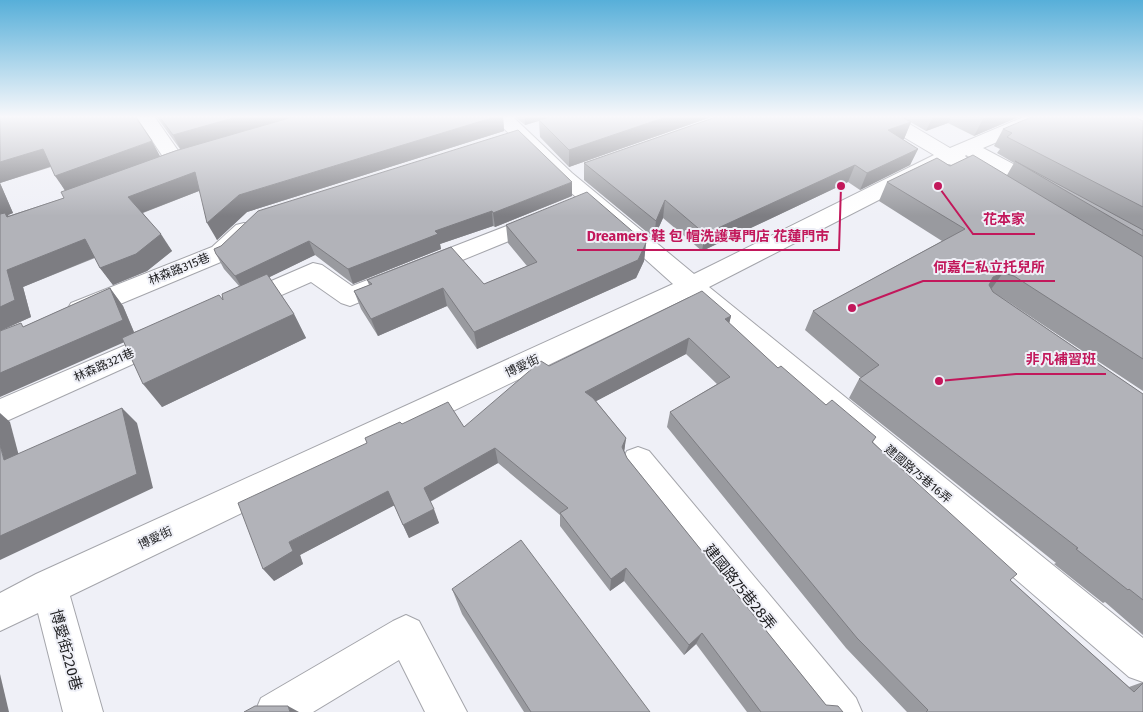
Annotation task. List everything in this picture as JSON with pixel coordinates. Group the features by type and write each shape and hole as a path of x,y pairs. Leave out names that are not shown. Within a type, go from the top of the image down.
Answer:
{"street":[{"path":"167,149 176,163"},
{"path":"542,149 574,174 590,200 693,286"},
{"path":"953,149 1064,200"},
{"name":"博愛街","path":"0,613 49,587 693,286 965,149"},
{"path":"959,152 1033,207"},
{"path":"224,312 313,271 350,297 590,200"},
{"name":"林森路315巷","path":"64,317 220,253 256,219 265,216"},
{"name":"建國路75巷16弄","path":"693,286 1143,663"},
{"name":"林森路321巷","path":"0,412 188,328"},
{"name":"建國路75巷28弄","path":"638,461 842,712"},
{"name":"博愛街220巷","path":"49,587 83,712"},
{"path":"296,706 406,634 447,712"}],"building":[{"path":"0,149 42,149 0,162"},
{"path":"43,149 129,149 55,176"},
{"path":"181,149 389,149 239,195 207,223 195,172 128,197 161,234 136,254 100,268 85,239 7,270 15,300 0,307 0,214 5,213 7,217 64,198 61,192"},
{"path":"456,149 538,149 572,182 493,213 492,211 435,231 438,234 348,269 309,241 235,276 214,249 221,246 258,211"},
{"path":"624,149 918,149 867,173 855,165 705,234 665,200 656,221 584,163"},
{"path":"1031,149 1143,149 1143,207"},
{"path":"973,155 1143,257 1143,359 1014,276 1003,273 993,277 989,285 993,292 1143,394 1143,600 859,379 879,365 813,311 965,229 887,182 937,158 950,166"},
{"path":"1015,161 1143,230 1143,236"},
{"path":"587,192 646,243 638,260 474,332 443,288 371,319 354,291 372,284 367,280 451,247 484,284 537,262 506,225"},
{"path":"267,274 294,314 143,384 122,338 219,295 223,300 222,294"},
{"path":"110,288 123,320 0,373 0,331 21,323 23,327"},
{"path":"702,291 731,316 725,319 778,368 781,366 826,405 832,400 876,437 872,442 1017,574 1010,580 1134,692 1143,683 1143,712 926,712 928,710 857,638 670,412 730,377 689,338 585,392 593,398 626,438 622,447 627,458 826,705 838,706 843,712 761,712 702,633 689,645 626,568 611,579 560,513 568,508 495,448 424,488 434,509 403,525 388,491 289,542 293,551 263,569 238,503 367,443 365,438 400,422 402,424 448,402 464,427 541,361 549,366"},
{"path":"122,408 137,474 0,536 0,445 4,460"},
{"path":"521,540 650,712 531,712 452,589"},
{"path":"255,706 288,706 290,712 244,712"}],"place":[{"name":"Dreamers 鞋 包 帽洗護專門店 花蓮門市","path":"841,186"},
{"name":"花本家","path":"938,186"},
{"name":"何嘉仁私立托兒所","path":"852,308"},
{"name":"非凡補習班","path":"939,381"}]}
